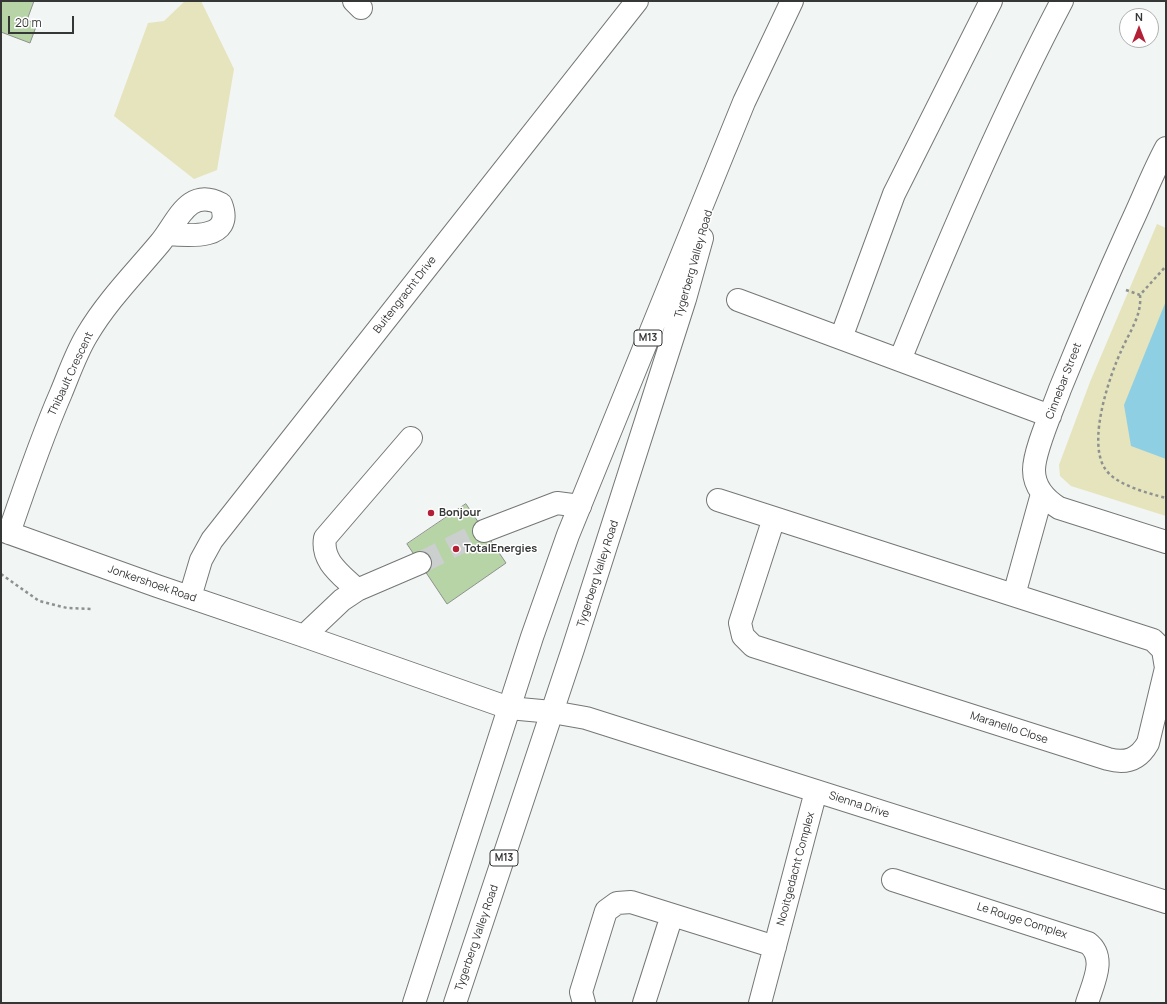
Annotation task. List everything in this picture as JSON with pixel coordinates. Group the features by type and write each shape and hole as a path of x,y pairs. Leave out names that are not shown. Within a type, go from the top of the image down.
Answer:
{"street":[{"name":"Buitengracht Drive","path":"190,597 201,560 212,540 636,1"},
{"name":"Tygerberg Valley Road","path":"414,1003 534,630 568,535 728,140 744,102 792,1"},
{"path":"841,338 894,194 991,1"},
{"path":"900,360 933,277 1021,80 1062,1"},
{"name":"Tygerberg Valley Road","path":"455,1003 552,712 682,307 728,140"},
{"name":"Cinnebar Street","path":"1042,494 1036,481 1035,462 1050,416 1085,328 1166,148"},
{"name":"Thibault Crescent","path":"5,531 37,450 86,336 123,286 167,234"},
{"path":"738,300 1050,416"},
{"path":"358,590 329,562 325,554 325,538 411,438"},
{"path":"1014,595 1042,494 1050,502 1060,508 1166,542"},
{"name":"Maranello Close","path":"718,500 1147,637 1159,644 1166,659 1166,668 1148,743 1140,754 1126,761 1117,762 1108,760 753,646 743,636 740,623 774,518"},
{"path":"484,531 557,503 580,506"},
{"name":"Jonkershoek Road","path":"5,531 304,636"},
{"path":"420,563 358,590 342,600 304,636 509,708"},
{"name":"Sienna Drive","path":"509,708 552,712 586,718 1166,902"},
{"name":"Nooitgedacht Complex","path":"760,1003 816,791"},
{"name":"Le Rouge Complex","path":"893,880 1088,943 1094,947 1098,954 1098,964 1087,1003"},
{"path":"584,1003 581,992 606,911 617,903 624,902 672,915 775,947"},
{"path":"644,1003 672,915"}],"path":[{"path":"1166,266 1140,295 1141,304 1139,315 1122,350 1109,387 1099,433 1098,452 1104,468 1119,480 1136,489 1166,498"},
{"path":"1123,289 1140,295"},
{"path":"1,574 39,601 67,608 93,609"}],"green space":[{"path":"185,1 201,1 234,69 217,170 194,179 114,116 148,23 164,21"},
{"path":"1157,224 1166,228 1166,516 1071,486 1060,476 1059,465 1090,382"}],"water":[{"path":"1166,301 1166,459 1131,446 1124,405"}],"building":[{"path":"1,1 34,1 27,20 37,24 30,43 1,32"},
{"path":"466,504 506,563 447,604 407,544"}],"tunnel":[{"path":"420,563 484,531"}],"place":[{"name":"Bonjour","path":"431,513"},
{"name":"TotalEnergies","path":"456,549"}]}
